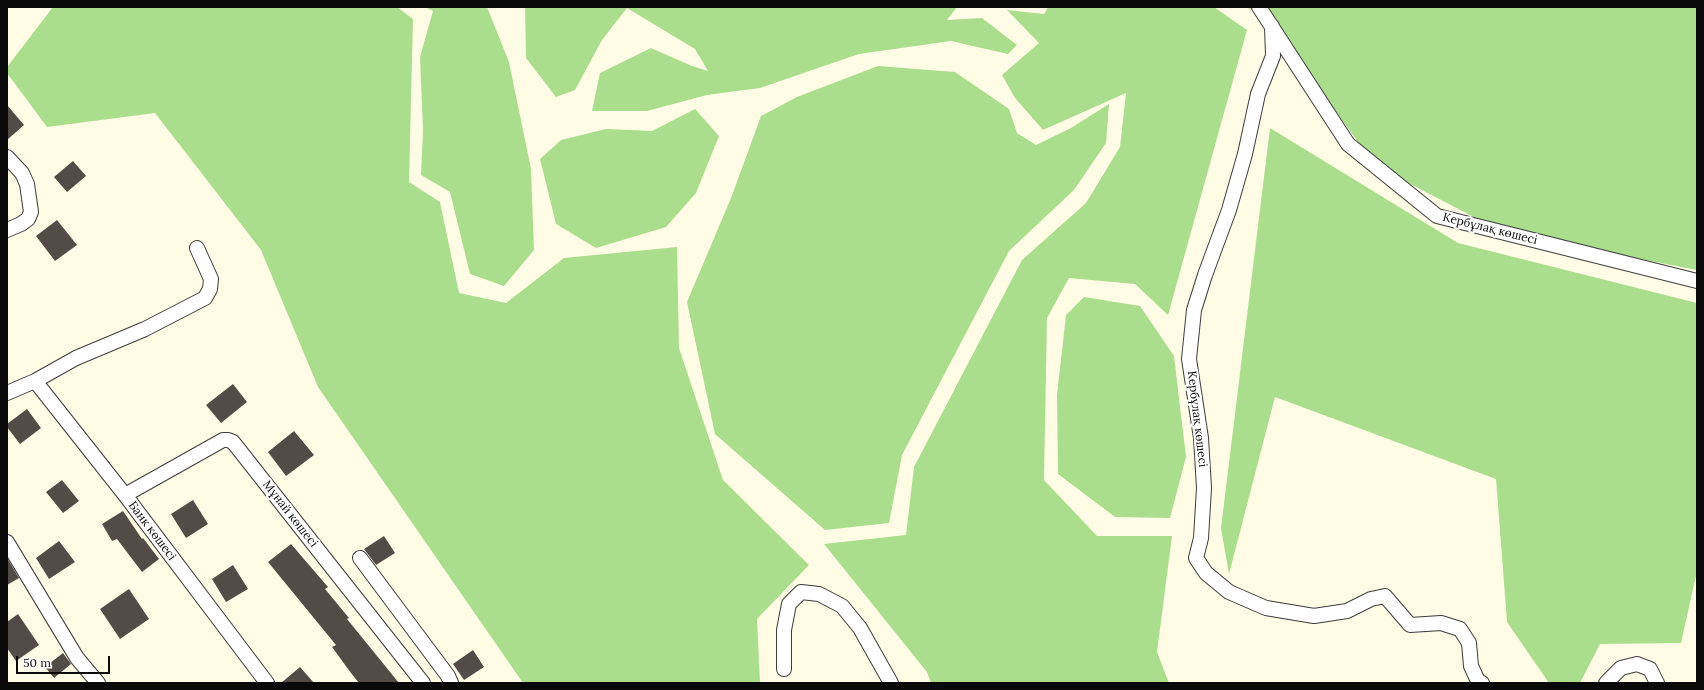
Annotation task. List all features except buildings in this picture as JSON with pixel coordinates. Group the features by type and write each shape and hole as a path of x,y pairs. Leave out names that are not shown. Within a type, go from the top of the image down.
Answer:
{"street":[{"name":"Кербұлақ көшесі","path":"1259,7 1348,144 1437,216 1697,281"},
{"name":"Кербұлақ көшесі","path":"1272,26 1273,56 1258,94 1245,154 1229,210 1205,274 1194,310 1189,359 1202,438 1204,488 1201,538 1196,558 1206,573 1229,592 1266,608 1314,616 1347,611 1370,599 1385,596 1410,625 1441,623 1460,629 1469,643 1471,666 1478,681 1482,683"},
{"path":"7,157 22,173 27,184 31,212 28,219 7,230"},
{"path":"7,393 35,381 76,358 145,329 205,298 210,289 211,279 197,248"},
{"name":"Банк көшесі","path":"35,381 125,495 267,683"},
{"name":"Мұнай көшесі","path":"125,495 223,440 233,442 423,683"},
{"path":"7,542 77,658 98,683"},
{"path":"360,558 448,676 451,683"},
{"path":"784,669 784,630 789,604 801,592 819,594 842,606 855,622 891,683"},
{"path":"1606,683 1621,668 1637,664 1650,669 1657,683"}],"green space":[{"path":"53,7 397,7 413,19 409,182 440,202 459,293 506,303 564,258 677,247 679,348 723,480 809,565 757,619 760,683 523,683 318,387 261,250 155,113 47,127 7,73 7,67"},
{"path":"425,7 487,7 509,62 531,169 534,250 504,286 470,274 450,192 421,175 423,130 420,57 433,11"},
{"path":"525,7 957,7 947,20 982,18 1017,45 1008,54 951,41 859,54 760,88 707,95 647,111 592,111 600,73 651,48 692,66 708,71 695,49 627,8 602,40 575,90 556,97 526,58"},
{"path":"1048,7 1214,7 1247,30 1168,315 1135,284 1069,278 1047,318 1044,480 1097,536 1172,536 1157,652 1169,683 931,683 927,672 824,544 906,535 914,467 1022,260 1086,203 1120,147 1126,93 1043,130 1015,98 1002,75 1039,43 1007,10 1044,14"},
{"path":"1247,7 1697,7 1697,270 1516,235 1491,226 1376,166 1272,26"},
{"path":"878,66 955,72 1009,109 1017,133 1036,145 1071,128 1109,104 1106,143 1074,190 1009,251 902,455 889,523 825,530 715,434 687,302 731,198 761,116 797,97"},
{"path":"695,109 719,136 696,193 666,227 596,248 556,224 540,159 561,140 606,129 652,131"},
{"path":"1270,128 1458,243 1697,303 1697,571 1681,643 1600,644 1580,683 1549,683 1507,622 1496,479 1275,397 1229,574 1221,528"},
{"path":"1084,297 1140,306 1174,356 1186,457 1170,518 1115,517 1058,474 1057,395 1066,315"}]}
